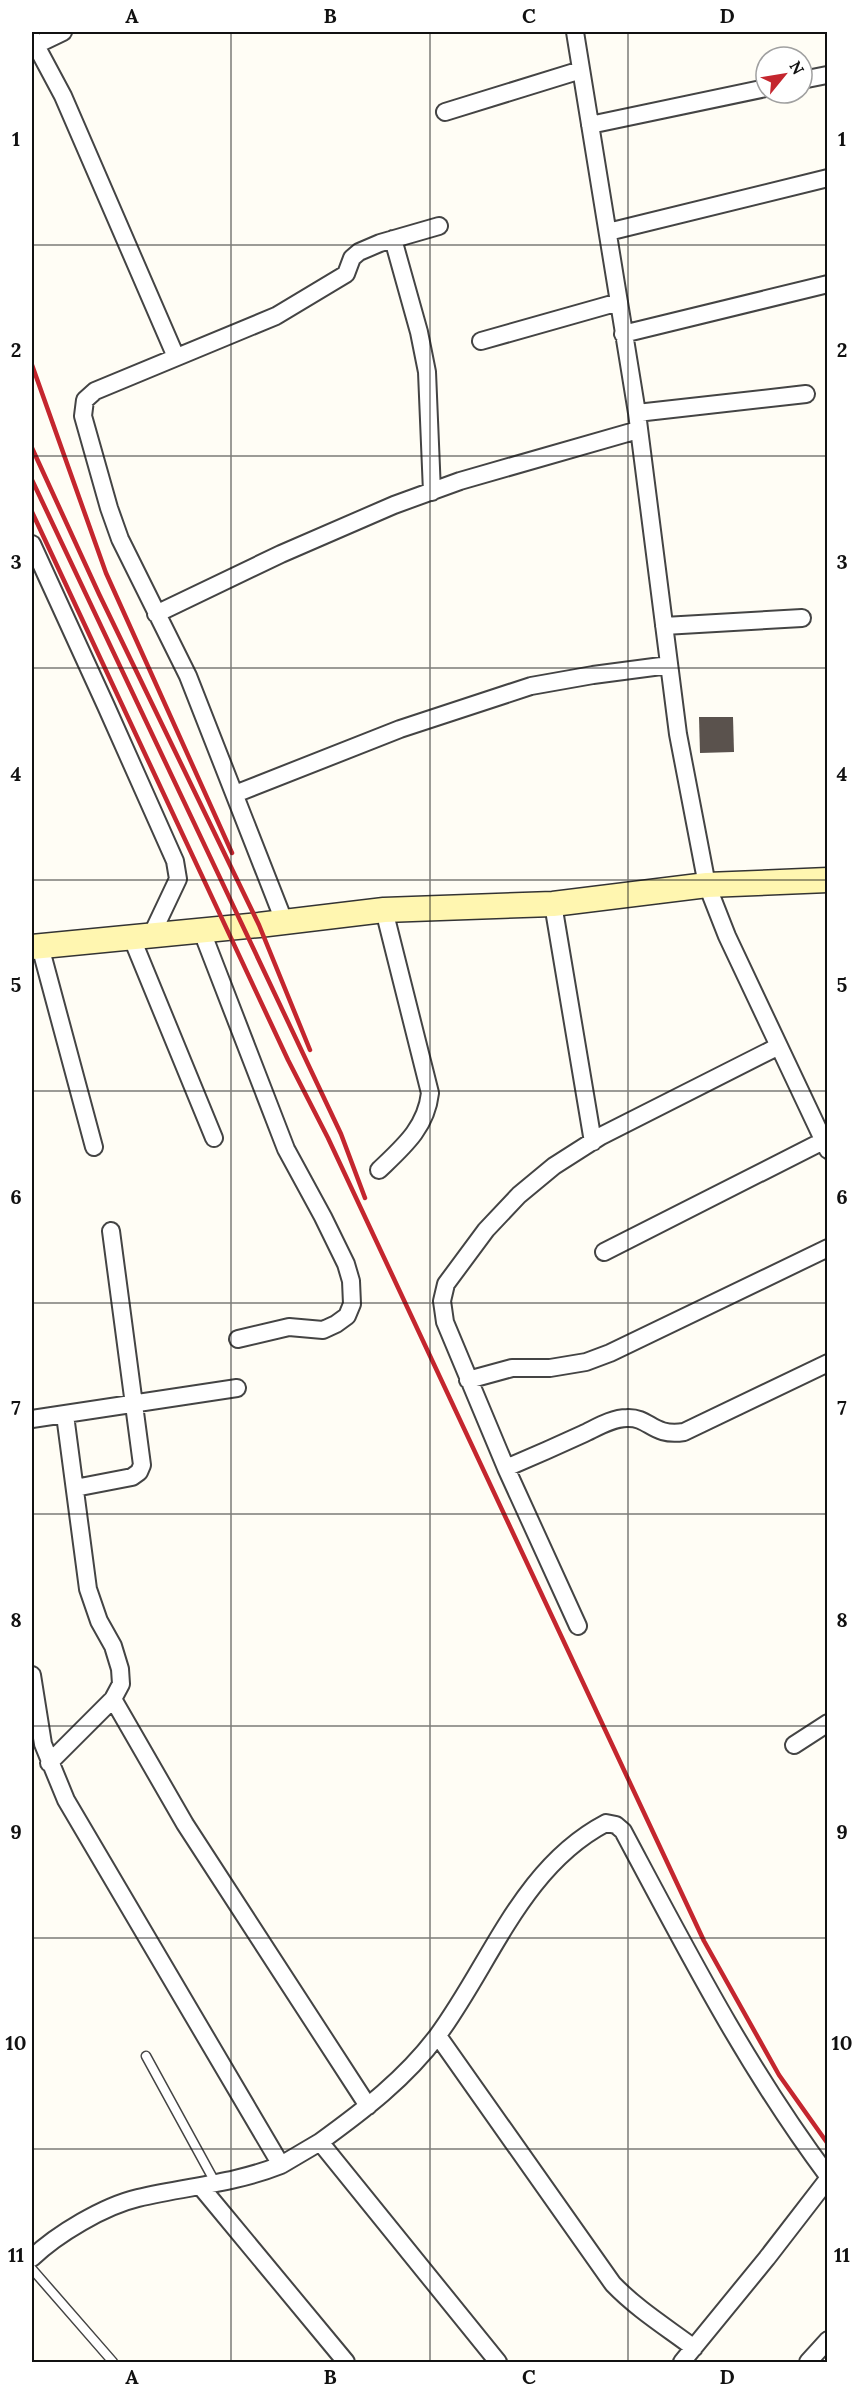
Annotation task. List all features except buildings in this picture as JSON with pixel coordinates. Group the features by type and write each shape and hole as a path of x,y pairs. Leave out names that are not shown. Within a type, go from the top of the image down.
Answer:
{"street":[{"path":"63,32 34,41 63,96 177,357"},
{"path":"575,32 637,413 678,734 707,885 727,936 778,1046 824,1135 604,1252"},
{"path":"445,112 581,70"},
{"path":"590,125 754,91"},
{"path":"608,232 828,178"},
{"path":"284,921 188,676 120,539 83,416 85,400 95,391 276,316 346,274 352,258 359,252 438,226"},
{"path":"393,239 419,332 426,372 432,492"},
{"path":"623,334 828,284"},
{"path":"481,341 619,302"},
{"path":"637,413 806,394"},
{"path":"156,614 394,505 638,430"},
{"path":"32,544 175,861 178,879 142,935"},
{"path":"664,626 802,618"},
{"path":"235,794 400,729 531,686 669,664"},
{"path":"94,1147 36,946 384,909 553,904 707,885 828,880"},
{"path":"553,904 593,1142"},
{"path":"379,1170 411,1140 417,1131 428,1107 430,1093 384,909"},
{"path":"201,929 286,1149 323,1217 346,1264 351,1281 352,1304 347,1316 336,1324 323,1330 289,1327 237,1339"},
{"path":"142,935 213,1138"},
{"path":"578,1626 468,1380 445,1322 441,1301 447,1284 486,1230 519,1195 554,1166 593,1142 778,1046"},
{"path":"75,1488 132,1477 139,1472 142,1465 111,1231"},
{"path":"468,1380 512,1368 550,1368 586,1362 636,1342 828,1248"},
{"path":"506,1468 624,1418 637,1419 657,1431 669,1434 684,1432 828,1363"},
{"path":"32,1419 237,1388"},
{"path":"49,1763 113,1699 121,1684 120,1669 113,1646 94,1608 88,1589 65,1415"},
{"path":"32,1675 43,1744 66,1800 281,2165"},
{"path":"113,1699 185,1824 368,2106"},
{"path":"794,1745 828,1724"},
{"path":"32,2258 45,2246 87,2218 136,2198 253,2176 281,2165 320,2142 368,2106 407,2073 438,2036 487,1954 544,1872 566,1851 606,1823 616,1825 623,1831 723,2017 773,2098 828,2178 682,2362"},
{"path":"438,2036 613,2284 642,2312 659,2321 694,2348"},
{"path":"320,2142 498,2362"},
{"path":"209,2185 346,2362"},
{"path":"808,2362 828,2340"}],"lane":[{"path":"146,2056 209,2185"},
{"path":"32,2269 113,2362"}],"railway":[{"path":"32,365 106,573 232,853"},
{"path":"32,448 99,594 259,925 310,1050"},
{"path":"32,480 341,1134 365,1198"},
{"path":"32,512 704,1941 779,2075 828,2144"}]}
